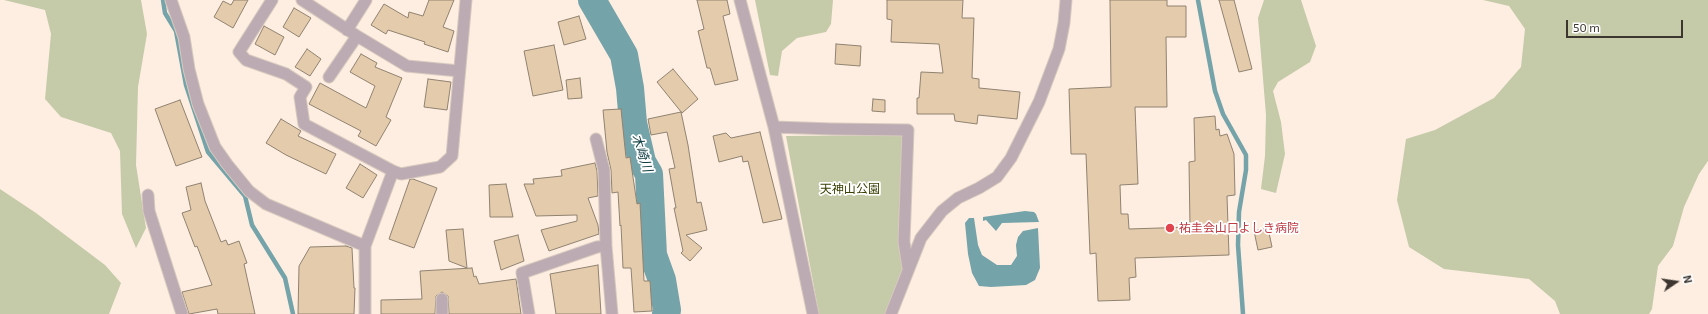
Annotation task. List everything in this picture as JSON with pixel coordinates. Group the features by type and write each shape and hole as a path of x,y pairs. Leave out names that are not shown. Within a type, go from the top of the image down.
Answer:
{"street":[{"path":"171,0 184,37 189,69 198,104 215,146 227,164 249,191 266,204 365,246"},
{"path":"272,0 239,52 246,60 286,74 306,87 300,97 304,124 392,171 401,174 440,167 452,156 466,0"},
{"path":"302,0 347,30 408,66 459,71"},
{"path":"347,30 366,0"},
{"path":"740,0 774,127 814,314"},
{"path":"891,314 921,238 942,211 958,198 997,177 1012,158 1039,102 1059,49 1064,23 1066,0"},
{"path":"329,77 357,36"},
{"path":"774,127 908,130 904,242 908,269"},
{"path":"596,138 604,170 606,246 612,314"},
{"path":"365,314 365,246 392,171"},
{"path":"148,195 149,211 182,314"},
{"path":"529,314 522,273 597,247 606,246"},
{"path":"442,298 442,314"}],"green space":[{"path":"4,0 141,0 147,34 138,87 136,165 146,228 136,248 122,214 120,151 111,133 61,117 45,99 51,34 45,10"},
{"path":"755,0 833,0 831,24 826,32 797,38 782,51 778,76 770,75"},
{"path":"1264,0 1301,0 1316,46 1310,62 1278,82 1273,91 1281,122 1285,154 1276,193 1261,189 1265,156 1266,115 1258,18"},
{"path":"1483,0 1708,0 1708,161 1699,174 1684,207 1673,246 1658,266 1652,309 1649,314 1560,314 1555,301 1529,279 1444,269 1409,247 1397,200 1406,139 1435,130 1494,98 1521,67 1525,29 1509,6"},
{"name":"天神山公園","path":"903,135 903,268 886,314 819,314 786,136"},
{"path":"0,189 36,213 105,265 121,283 109,314 0,314"}],"water":[{"path":"1025,211 1034,212 1039,222 1002,223 996,231 986,220 983,221 983,217"},
{"path":"969,218 974,218 978,245 982,255 997,265 1011,265 1017,256 1016,245 1018,237 1023,231 1038,228 1040,268 1035,280 1026,285 991,287 979,286 972,273 968,254 965,223"}],"building":[{"path":"234,0 248,0 233,28 214,17 223,1 231,5"},
{"path":"429,0 454,0 443,27 454,31 448,52 424,44 425,42 388,30 386,34 371,25 384,4 408,18 409,12 423,16"},
{"path":"697,0 727,0 730,14 723,16 738,80 715,85 710,68 707,68 698,31 704,29"},
{"path":"887,0 963,0 962,18 974,18 972,78 979,79 979,88 1020,92 1017,119 978,115 977,124 955,121 954,114 917,114 917,98 919,98 921,72 943,73 939,44 891,42 892,20 887,19"},
{"path":"1110,0 1167,0 1167,6 1186,6 1186,37 1166,37 1167,107 1135,107 1138,184 1120,185 1121,214 1128,214 1129,229 1190,227 1189,162 1195,161 1194,118 1215,116 1216,130 1219,129 1220,136 1227,134 1234,154 1235,195 1227,196 1229,255 1135,258 1136,277 1129,278 1130,300 1098,301 1096,253 1090,254 1086,154 1071,154 1069,89 1111,87"},
{"path":"1219,0 1234,0 1252,69 1239,72"},
{"path":"294,8 311,18 299,37 283,27"},
{"path":"579,16 586,39 564,45 558,22"},
{"path":"264,26 284,37 275,55 255,44"},
{"path":"836,44 861,46 860,66 835,64"},
{"path":"554,45 563,90 533,96 524,51"},
{"path":"307,49 321,59 310,76 295,67"},
{"path":"361,54 377,63 375,67 402,78 386,117 391,120 376,146 358,136 361,131 309,104 320,83 366,108 375,86 350,72"},
{"path":"673,69 698,99 682,113 657,82"},
{"path":"580,78 582,98 568,99 566,80"},
{"path":"428,79 451,82 447,110 424,107"},
{"path":"873,99 885,100 885,112 872,111"},
{"path":"180,100 202,157 176,166 155,109"},
{"path":"621,109 626,158 630,157 637,204 640,203 644,281 650,281 652,311 634,312 631,268 623,268 618,192 612,193 611,170 607,152 603,110"},
{"path":"681,112 697,203 701,202 707,230 686,235 702,248 690,261 681,253 683,251 674,208 676,208 669,169 675,168 667,132 651,135 648,119"},
{"path":"281,119 301,131 298,136 336,154 326,174 286,155 266,143"},
{"path":"760,132 782,219 763,223 748,161 743,162 742,156 719,162 713,136 726,133 731,138"},
{"path":"595,163 597,171 598,196 588,198 598,225 599,234 549,251 541,230 577,221 577,215 536,216 524,184 534,184 533,179 562,176 561,170"},
{"path":"360,164 377,175 363,198 346,188"},
{"path":"410,179 437,188 414,248 389,239"},
{"path":"201,183 205,201 221,242 226,240 228,245 239,241 247,263 244,264 255,314 218,314 217,309 189,314 182,292 212,285 182,213 191,210 186,187"},
{"path":"506,184 513,217 490,217 489,185"},
{"path":"1268,228 1272,247 1258,250 1254,231"},
{"path":"463,229 467,268 449,261 446,230"},
{"path":"518,235 524,261 501,270 494,241"},
{"path":"346,246 352,248 355,288 354,314 298,314 299,266 310,247"},
{"path":"598,265 601,314 556,314 550,274"},
{"path":"472,268 474,277 476,276 479,284 516,279 521,314 449,314 448,296 442,292 436,296 435,314 381,314 381,300 422,299 420,271"}],"waterway":[{"path":"163,0 165,13 176,31 186,85 208,152 245,196 252,225 285,278 293,314"},
{"name":"木崎川","path":"592,0 624,55 630,88 633,123 642,162 649,174 653,255 662,280 667,310 666,314"},
{"path":"1198,0 1215,91 1223,114 1246,155 1246,170 1239,212 1238,245 1243,314"}],"place":[{"name":"祐圭会山口よしき病院","path":"1170,228"}]}
